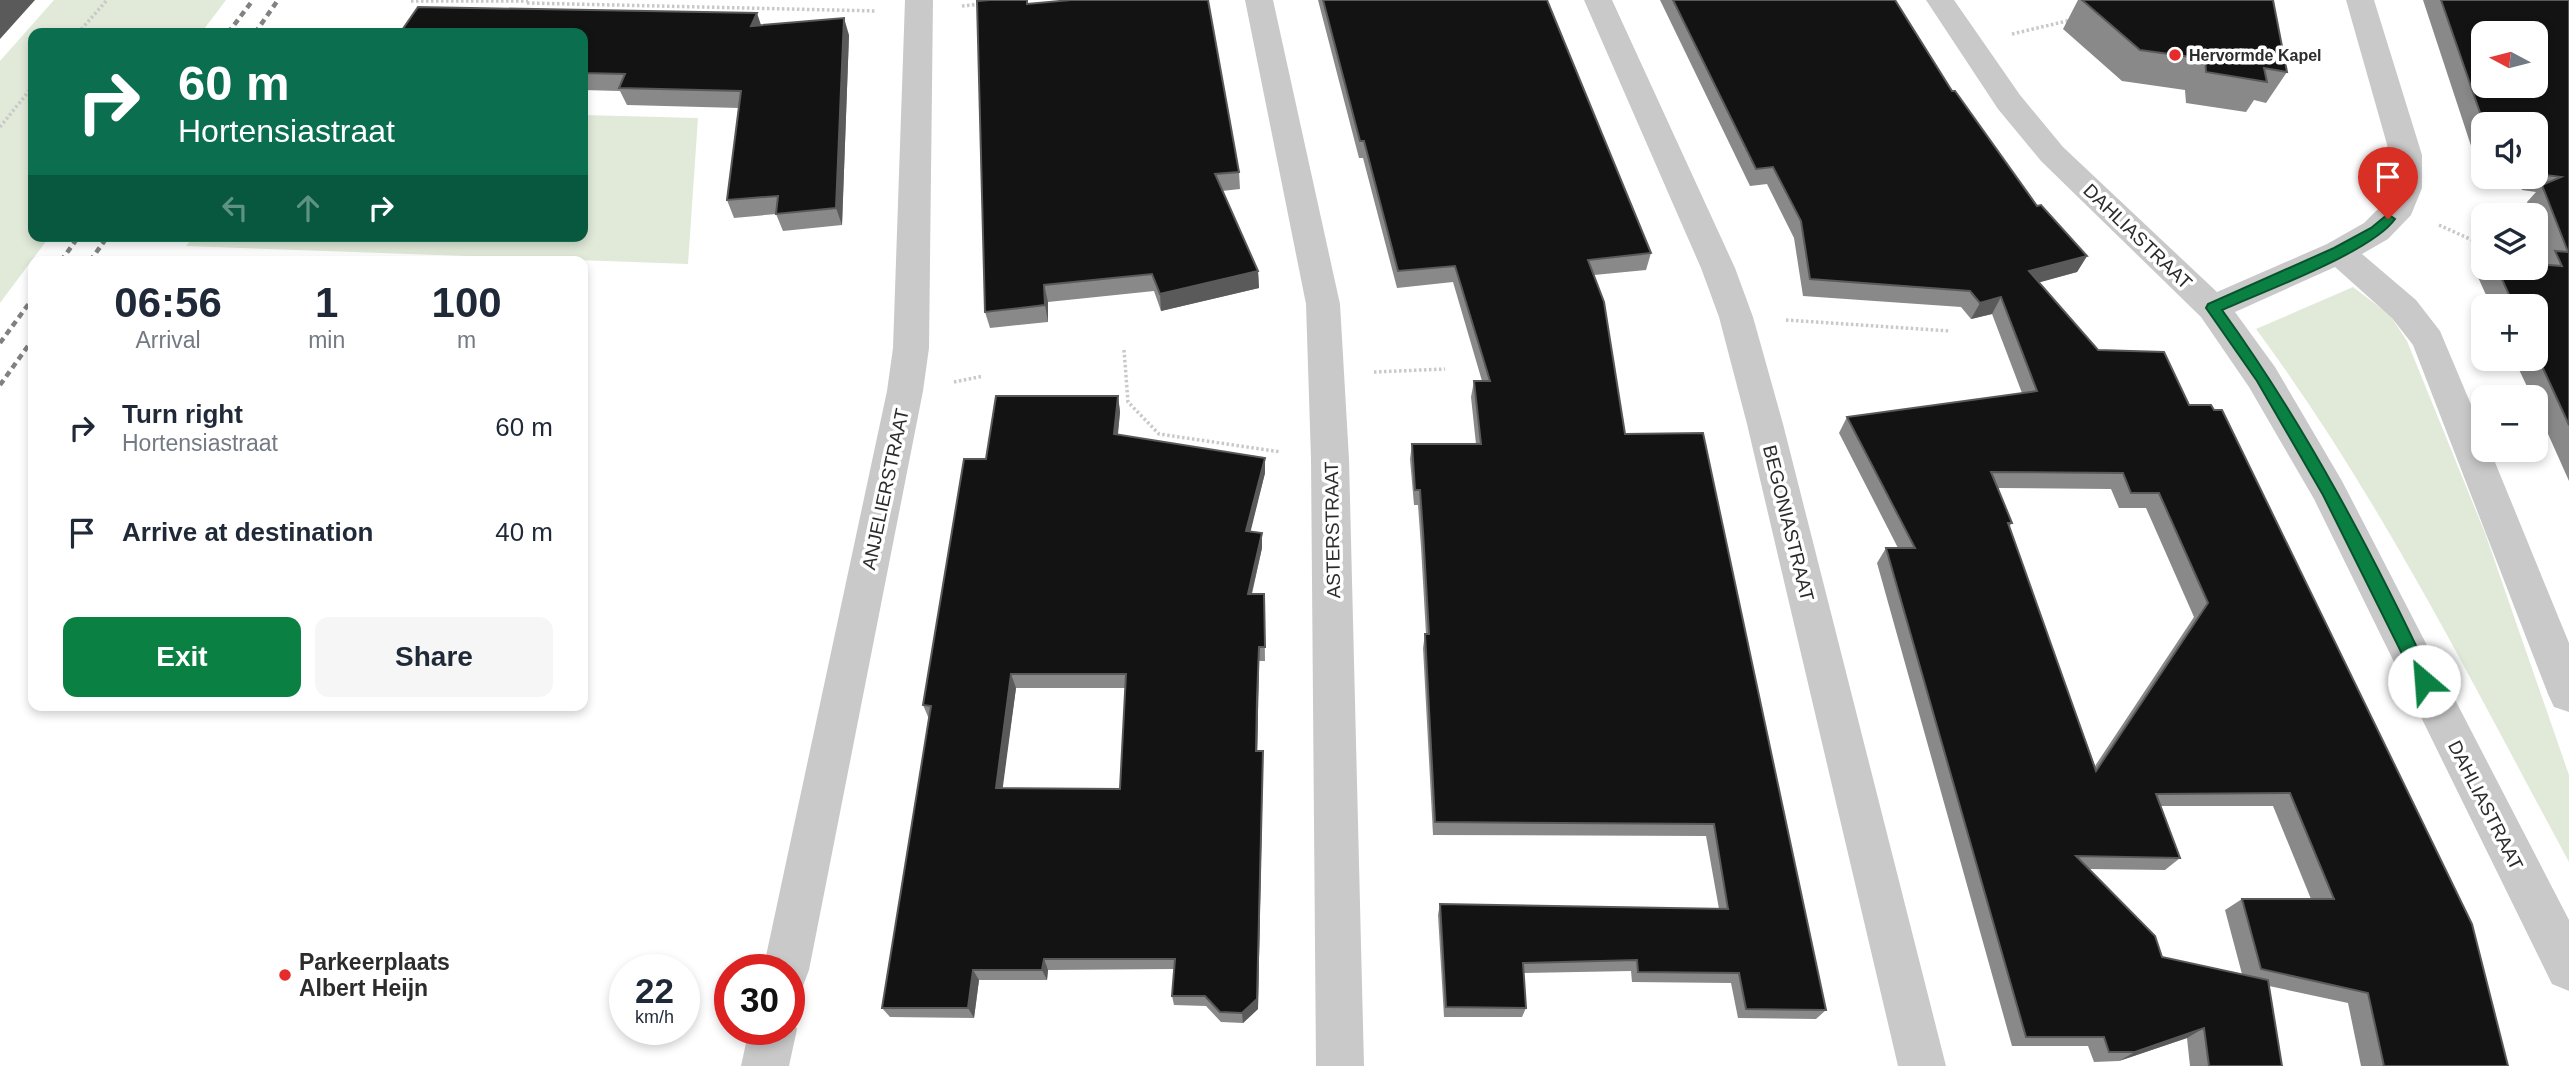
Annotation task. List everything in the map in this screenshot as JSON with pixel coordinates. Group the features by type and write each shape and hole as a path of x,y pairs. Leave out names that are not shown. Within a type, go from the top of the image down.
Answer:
{"street":[{"name":"ASTERSTRAAT","path":"1259,0 1323,304 1331,459 1340,1066"},
{"name":"BEGONIASTRAAT","path":"1598,0 1718,268 1736,317 1768,437 1922,1066"},
{"name":"DAHLIASTRAAT","path":"1940,0 2010,102 2052,154 2213,308 2262,377 2329,492 2569,968"},
{"path":"2213,308 2339,252 2376,231 2400,207 2406,188 2406,155 2360,0"},
{"name":"ANJELIERSTRAAT","path":"789,954 905,391 911,348 919,5"},
{"path":"2339,252 2404,309 2428,340 2569,694"},
{"path":"765,1066 770,1045"}],"path":[{"path":"82,28 107,0"},
{"path":"411,1 528,1 869,11 919,5 987,4"},
{"path":"1969,44 2072,20"},
{"path":"0,127 28,92"},
{"path":"2548,260 2558,261"},
{"path":"1736,317 1950,331"},
{"path":"1124,350 1128,402 1159,434 1331,459"},
{"path":"1328,375 1445,369"}],"green space":[{"path":"54,0 226,0 205,28 29,28"},
{"path":"28,29 28,242 46,242 35,256 28,256 28,265 0,303 0,61"},
{"path":"588,115 698,118 688,264 588,260 588,256 465,256 186,246 189,242 588,242"},
{"path":"2353,287 2390,315 2407,341 2485,533 2569,775 2569,862 2383,523 2301,392 2256,329"}],"building":[{"path":"1027,0 1027,4 1071,0 1208,0 1239,172 1215,174 1258,271 1160,294 1152,274 1044,285 1045,305 985,312 977,1"},
{"path":"1323,0 1547,0 1651,253 1588,260 1604,302 1625,434 1703,433 1826,1010 1746,1009 1739,973 1638,972 1637,960 1523,963 1526,1008 1446,1007 1440,904 1728,909 1714,824 1435,822 1425,634 1429,634 1423,532 1420,490 1415,490 1412,444 1481,444 1474,381 1490,381 1455,266 1398,271"},
{"path":"1673,0 1895,0 1952,91 1955,91 2037,206 2041,205 2087,256 2029,271 2098,350 2164,352 2189,405 2211,405 2214,410 2222,410 2472,924 2508,1066 2384,1066 2368,993 2261,969 2242,899 2334,899 2290,793 2156,794 2180,858 2076,856 2155,936 2162,957 2268,980 2282,1066 2209,1066 2204,1028 2135,1052 2109,1052 2104,1037 2026,1037 1886,548 1915,548 1847,417 2037,391 2001,297 1980,303 1970,291 1810,279 1801,221 1773,167 1756,169","holes":["1991,472 2123,473 2131,493 2159,493 2208,603 2096,771 2008,523 2012,523"]},
{"path":"2082,0 2273,0 2287,72 2264,68 2267,82 2206,72 2205,59 2140,50"},
{"path":"2441,0 2569,0 2569,425 2544,371 2548,371 2548,294 2509,294 2502,280 2548,280 2548,265 2562,266 2555,251 2568,252 2544,189 2548,189 2548,182 2561,177 2548,175 2548,112 2480,112 2475,98 2548,98 2548,21 2471,21 2471,87"},
{"path":"418,7 757,13 751,26 844,18 836,208 776,214 778,196 727,200 741,91 619,88 625,74 588,73 588,28 403,28"},
{"path":"996,396 1118,396 1114,434 1265,458 1246,531 1262,533 1248,594 1264,594 1265,647 1259,647 1257,698 1256,751 1263,751 1257,999 1242,1013 1220,1012 1205,996 1172,996 1175,959 1044,959 1042,970 973,970 968,1008 882,1008 931,706 923,705 964,459 986,459","holes":["1011,674 1126,674 1120,789 996,788"]}],"railway":[{"path":"232,28 253,0"},
{"path":"258,28 278,0"},
{"path":"65,256 75,242"},
{"path":"94,256 104,242"},
{"path":"0,343 28,305"},
{"path":"0,385 28,346"}],"place":[{"name":"Hervormde Kapel","path":"2175,55"},
{"name":"Parkeerplaats Albert Heijn","path":"285,975"}],"route":[{"path":"2388,219 2376,231 2339,252 2213,308 2262,377 2329,492 2424,681"}]}
